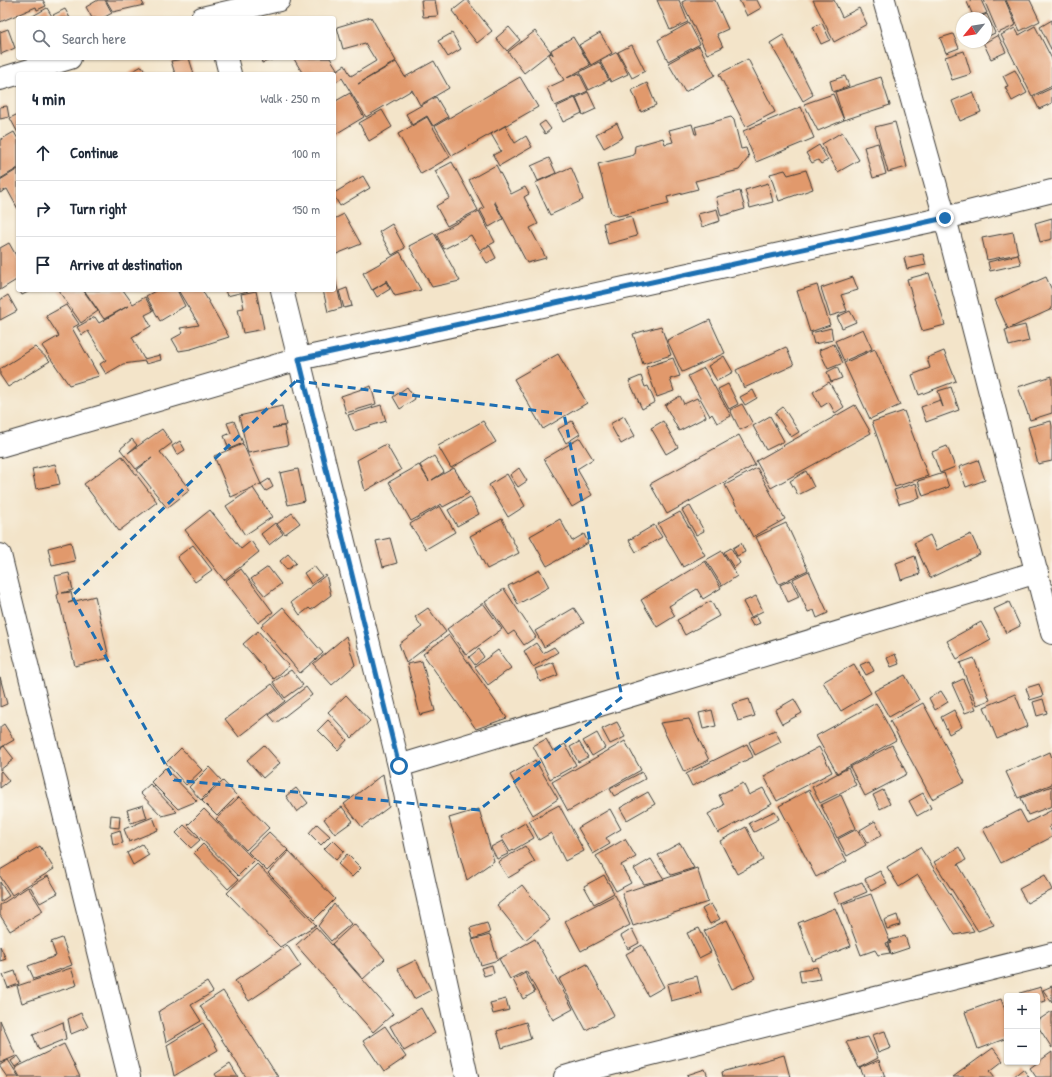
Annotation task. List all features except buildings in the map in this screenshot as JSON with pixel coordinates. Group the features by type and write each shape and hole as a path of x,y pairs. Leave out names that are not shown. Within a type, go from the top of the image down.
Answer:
{"street":[{"path":"212,12 279,0"},
{"path":"884,0 945,218 1052,634"},
{"path":"23,72 63,60"},
{"path":"226,60 230,72"},
{"path":"0,79 16,74"},
{"path":"0,446 299,359 945,218 1052,190"},
{"path":"282,292 399,766 467,1077"},
{"path":"0,555 129,1077"},
{"path":"399,766 1036,572"},
{"path":"565,1077 595,1068 1052,954"}],"highlighted area":[{"path":"296,381 564,414 622,697 479,810 174,780 72,596"}],"route":[{"path":"399,766 299,359 945,218"}]}
